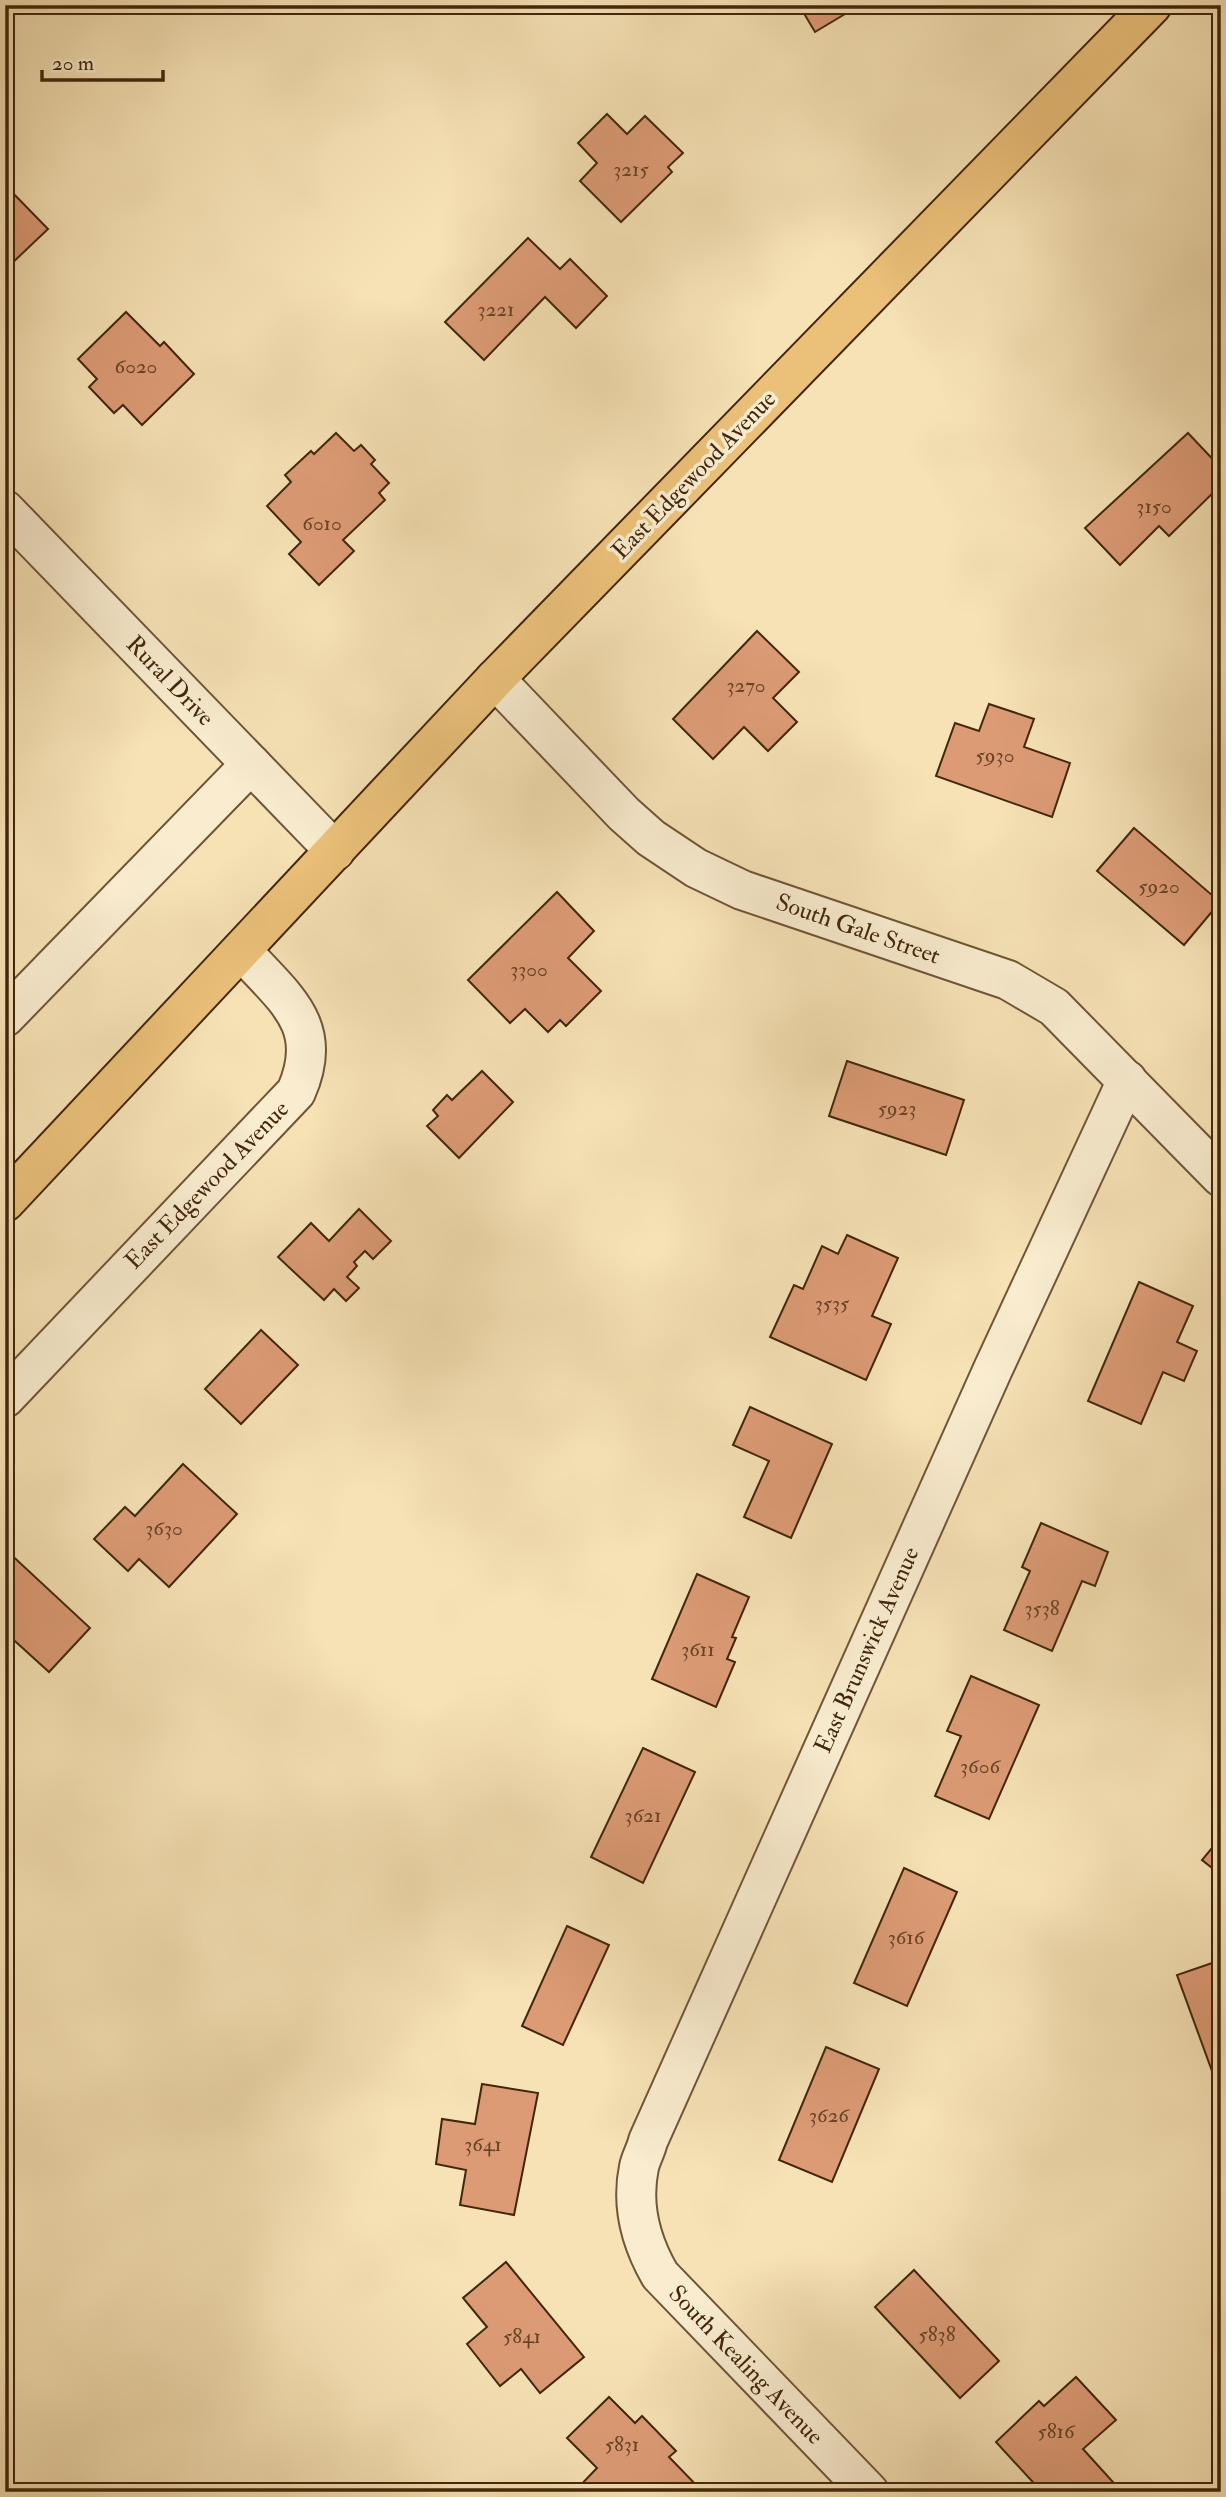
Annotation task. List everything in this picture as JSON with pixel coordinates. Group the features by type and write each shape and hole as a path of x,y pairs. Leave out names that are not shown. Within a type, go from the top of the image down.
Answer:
{"main road":[{"name":"East Edgewood Avenue","path":"5,1202 495,679 1142,9"}],"street":[{"name":"Rural Drive","path":"5,510 335,851"},
{"name":"South Gale Street","path":"495,679 624,814 652,838 696,867 742,890 1008,980 1054,1007 1221,1177"},
{"path":"5,1017 251,764"},
{"name":"East Edgewood Avenue","path":"5,1398 296,1092 304,1076 307,1057 304,1030 292,1008 242,951"},
{"name":"East Brunswick Avenue","path":"640,2227 637,2210 639,2165 648,2141 993,1369 1126,1080"},
{"name":"South Kealing Avenue","path":"640,2227 649,2256 670,2287 869,2492"}],"building":[{"path":"799,5 860,5 815,32"},
{"path":"607,114 627,134 645,116 683,153 668,167 672,172 621,222 580,181 597,163 578,143"},
{"path":"5,185 48,229 8,267 5,264"},
{"path":"528,238 560,269 570,259 607,296 576,328 545,297 484,360 445,322"},
{"path":"126,312 160,346 164,342 194,374 142,425 123,405 114,413 89,387 97,379 78,359"},
{"path":"336,433 354,451 361,445 375,460 371,464 389,483 379,493 385,500 343,540 354,551 319,585 289,554 301,542 267,506 291,482 285,475 311,451 314,454"},
{"path":"1188,433 1221,468 1221,485 1169,536 1159,526 1120,565 1085,528"},
{"path":"757,631 799,672 773,698 797,722 768,751 744,727 713,759 673,719"},
{"path":"989,704 1034,719 1024,747 1070,763 1052,817 936,776 955,723 979,731"},
{"path":"1134,828 1220,902 1184,945 1097,871"},
{"path":"557,892 594,931 568,958 601,991 566,1026 560,1020 548,1032 525,1009 510,1023 468,980"},
{"path":"847,1061 964,1100 946,1155 829,1116"},
{"path":"482,1071 513,1102 459,1158 427,1126 438,1116 433,1110 447,1095 452,1100"},
{"path":"359,1209 391,1241 373,1259 365,1251 354,1262 357,1266 347,1277 359,1288 346,1301 334,1289 324,1300 278,1257 311,1223 329,1241"},
{"path":"847,1235 898,1258 872,1316 891,1324 866,1380 770,1337 794,1285 803,1289 822,1246 838,1254"},
{"path":"1139,1282 1193,1306 1177,1342 1197,1351 1184,1381 1163,1372 1141,1424 1088,1401"},
{"path":"261,1330 298,1365 241,1424 205,1389"},
{"path":"750,1407 832,1444 791,1538 744,1517 769,1461 733,1445"},
{"path":"183,1464 237,1514 169,1587 139,1559 128,1571 94,1539 125,1507 135,1516"},
{"path":"1041,1523 1108,1552 1095,1586 1082,1581 1052,1651 1004,1630 1030,1571 1022,1567"},
{"path":"5,1549 90,1628 49,1672 5,1632"},
{"path":"697,1574 749,1597 732,1637 736,1638 727,1659 735,1662 716,1707 652,1679"},
{"path":"971,1676 1039,1705 989,1819 935,1796 961,1736 947,1731"},
{"path":"643,1748 695,1772 643,1883 591,1857"},
{"path":"1221,1837 1221,1875 1202,1860"},
{"path":"904,1868 957,1892 907,2006 854,1983"},
{"path":"567,1926 609,1945 563,2045 522,2026"},
{"path":"1221,1960 1221,2093 1220,2093 1177,1975"},
{"path":"826,2047 879,2069 832,2182 779,2160"},
{"path":"482,2084 538,2093 514,2215 460,2205 466,2170 436,2164 442,2119 475,2124"},
{"path":"506,2262 584,2357 540,2393 521,2369 500,2386 467,2344 487,2327 463,2298"},
{"path":"914,2270 999,2361 960,2398 875,2307"},
{"path":"1076,2377 1116,2420 1083,2449 1122,2492 1042,2492 996,2442 1039,2401 1044,2406"},
{"path":"609,2397 635,2423 642,2416 676,2451 669,2457 703,2492 574,2492 597,2468 567,2438"}]}
